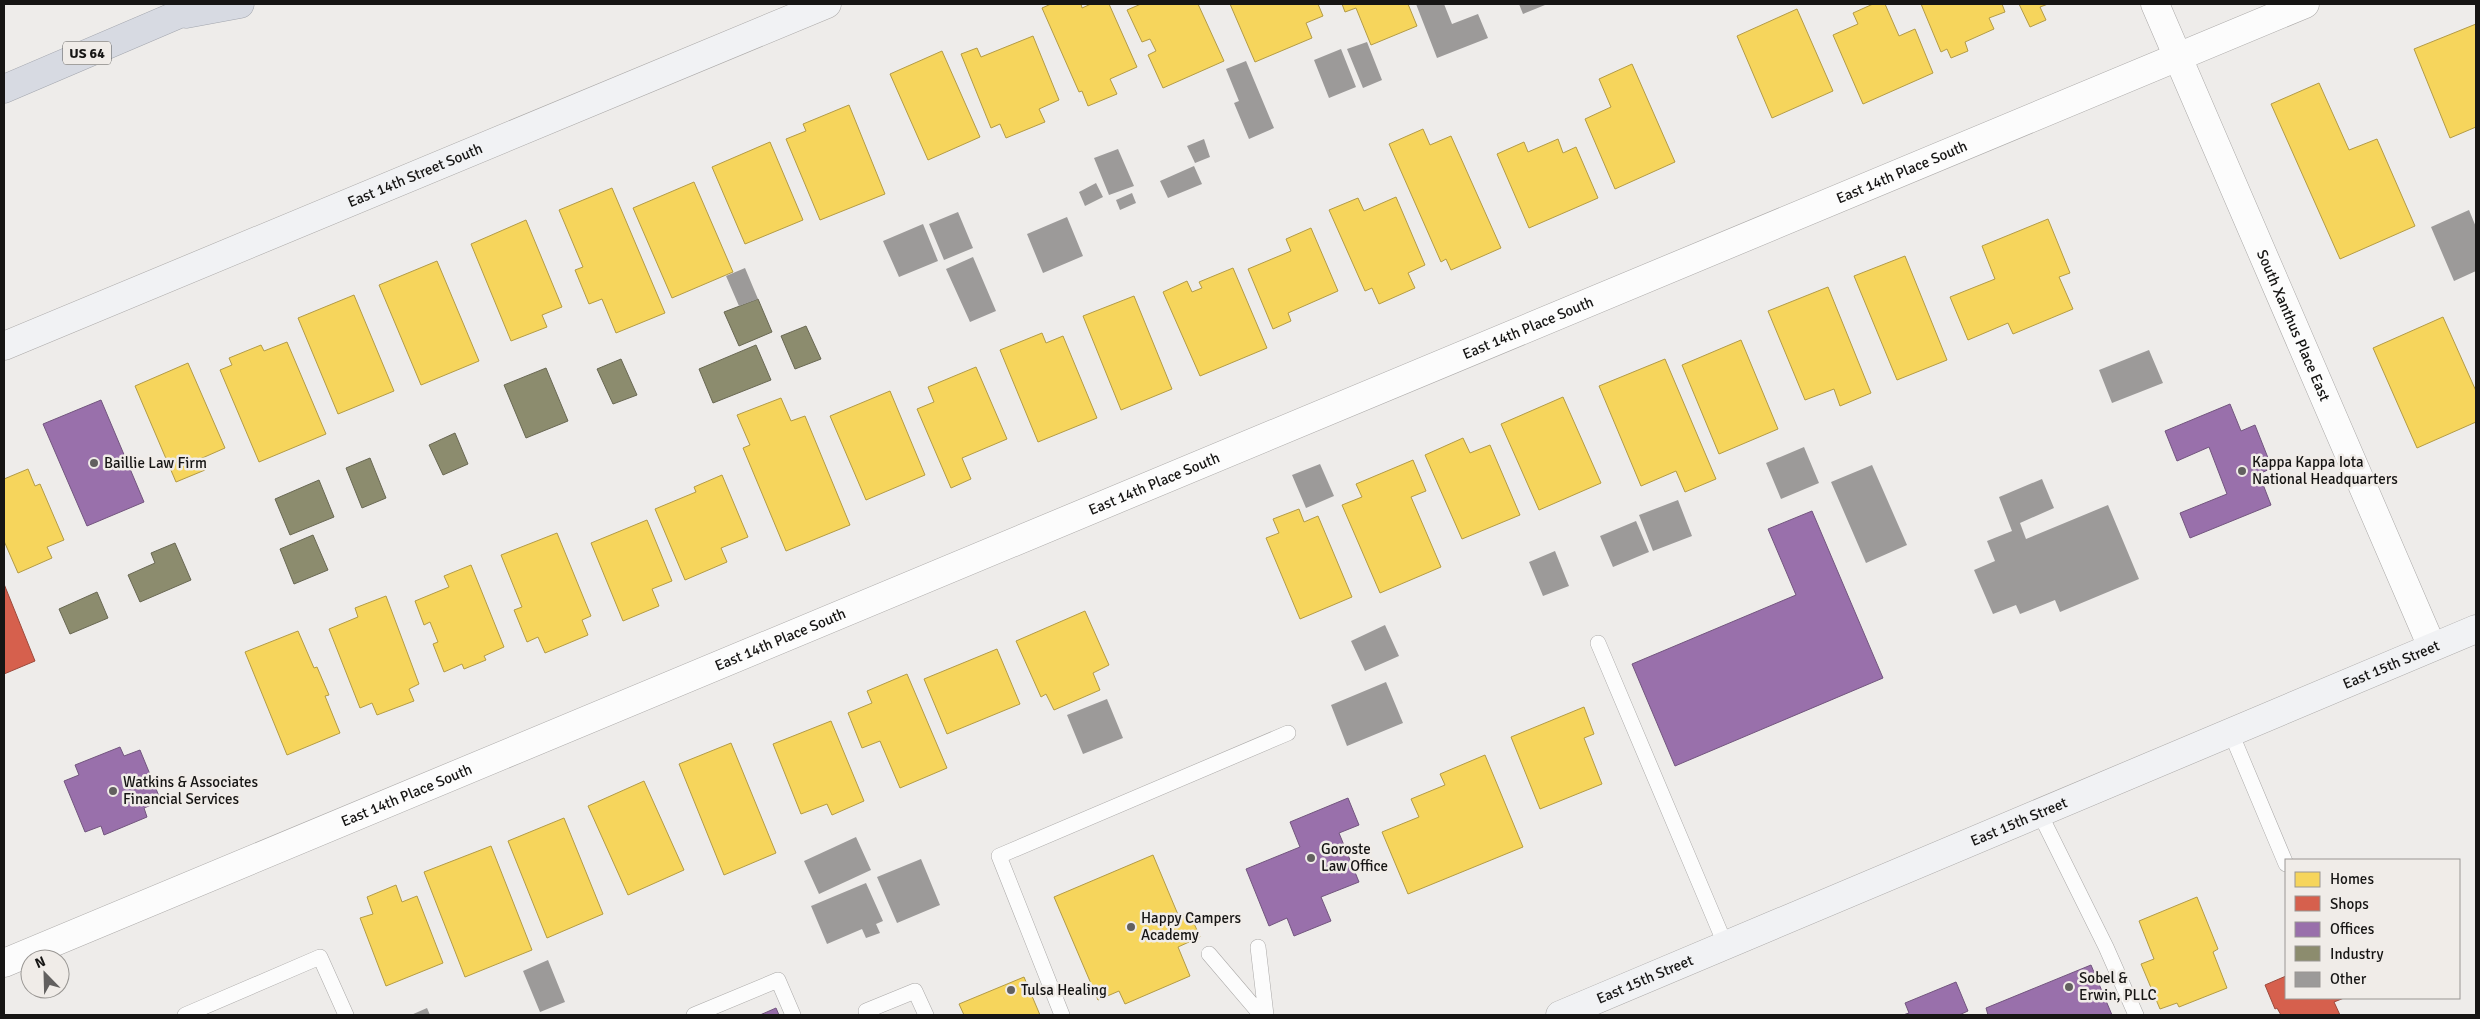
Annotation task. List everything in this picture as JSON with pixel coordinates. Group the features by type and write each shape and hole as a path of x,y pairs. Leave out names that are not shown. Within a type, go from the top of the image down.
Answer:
{"highway":[{"name":"US 64","path":"4,89 203,4"},
{"path":"170,18 240,4"}],"main road":[{"name":"East 14th Street South","path":"4,346 827,4"},
{"name":"East 15th Street","path":"1560,1015 2476,629"}],"street":[{"name":"South Xanthus Place East","path":"2155,4 2432,647"},
{"name":"East 14th Place South","path":"4,964 2304,4"}],"lane":[{"path":"1598,643 1726,946"},
{"path":"1062,1015 999,856 1288,733"},
{"path":"2232,733 2285,862"},
{"path":"2040,814 2106,946 2136,1015"},
{"path":"1258,947 1266,1015"},
{"path":"1209,954 1261,1015"},
{"path":"185,1015 320,957 346,1015"},
{"path":"694,1015 778,980 793,1015"},
{"path":"866,1012 915,991 926,1015"}],"building: Homes":[{"path":"1051,4 1081,4 1082,8 1091,4 1109,4 1137,67 1110,79 1117,94 1088,106 1082,91 1079,92 1042,8"},
{"path":"1141,4 1198,4 1224,61 1163,88 1148,55 1156,51 1150,39 1142,42 1127,10"},
{"path":"1230,4 1318,4 1323,16 1306,23 1312,38 1255,62"},
{"path":"1342,4 1408,4 1417,26 1371,45 1356,8 1345,12"},
{"path":"1873,4 1885,4 1899,36 1915,29 1933,73 1863,104 1833,35 1858,24 1853,13"},
{"path":"1921,4 2002,4 2005,12 1989,18 1994,29 1965,42 1968,51 1951,58 1947,49 1941,52"},
{"path":"2019,4 2048,4 2040,7 2046,20 2030,27"},
{"path":"1797,9 1833,91 1772,118 1737,36"},
{"path":"2476,24 2476,127 2450,138 2414,49"},
{"path":"1033,36 1059,100 1039,109 1045,122 1006,138 1000,124 991,128 961,54 977,48 981,57"},
{"path":"942,51 980,137 928,160 890,74"},
{"path":"1632,64 1675,162 1615,189 1585,119 1611,107 1599,79"},
{"path":"2319,83 2349,150 2377,139 2415,226 2340,259 2271,104"},
{"path":"849,105 885,194 820,220 786,139 806,131 803,124"},
{"path":"1423,129 1430,145 1451,136 1501,248 1451,270 1446,259 1441,262 1389,144"},
{"path":"1558,139 1563,153 1576,147 1598,198 1529,228 1497,154 1524,142 1528,152"},
{"path":"770,142 803,220 745,244 712,167"},
{"path":"694,182 733,272 672,298 633,208"},
{"path":"612,188 665,313 616,333 602,299 589,304 575,270 583,267 559,210"},
{"path":"1396,197 1425,265 1408,273 1415,288 1379,304 1372,288 1365,291 1329,210 1358,198 1364,211"},
{"path":"2048,219 2070,273 2059,277 2073,309 2013,334 2008,323 1968,340 1950,297 1995,279 1982,246"},
{"path":"526,220 562,307 542,315 547,327 511,341 471,244"},
{"path":"1311,228 1338,291 1288,313 1291,321 1273,329 1248,269 1291,251 1286,239"},
{"path":"1905,256 1947,360 1897,380 1854,276"},
{"path":"437,261 479,361 421,385 379,285"},
{"path":"1233,268 1267,348 1200,376 1163,292 1187,281 1192,292 1202,288 1199,282"},
{"path":"1828,287 1871,393 1840,406 1834,389 1805,400 1768,311"},
{"path":"354,295 394,391 338,414 298,318"},
{"path":"1134,296 1172,389 1121,410 1083,316"},
{"path":"2443,317 2476,391 2476,422 2417,448 2373,348"},
{"path":"1042,333 1046,343 1063,336 1097,418 1038,442 1000,350"},
{"path":"1741,340 1778,429 1719,454 1682,365"},
{"path":"287,342 326,434 259,462 220,370 232,365 229,358 261,345 264,351"},
{"path":"1665,359 1716,479 1685,492 1676,471 1641,486 1599,386"},
{"path":"188,363 225,448 200,459 205,470 176,482 135,386"},
{"path":"976,367 1007,439 962,458 971,479 951,488 917,409 934,402 928,387"},
{"path":"890,391 925,475 866,500 830,416"},
{"path":"1563,397 1601,483 1539,510 1501,424"},
{"path":"781,398 791,421 805,416 850,525 786,551 743,448 750,445 737,415"},
{"path":"1463,438 1470,453 1490,445 1520,515 1462,539 1425,455"},
{"path":"1413,460 1426,491 1411,497 1441,567 1380,593 1342,505 1362,497 1356,484"},
{"path":"28,469 35,486 40,484 64,540 47,547 52,558 18,573 4,541 4,479"},
{"path":"722,475 748,537 721,548 727,562 685,580 655,509 696,492 694,487"},
{"path":"1299,509 1304,522 1318,516 1352,597 1300,619 1266,538 1279,533 1273,519"},
{"path":"647,520 672,581 652,589 659,606 623,621 591,543"},
{"path":"557,533 591,616 582,620 588,635 545,653 538,637 527,642 514,610 522,607 501,555"},
{"path":"471,565 504,647 484,656 486,660 464,669 462,664 444,672 433,644 438,642 430,622 424,625 415,601 449,587 444,576"},
{"path":"386,596 419,684 409,689 414,701 377,715 372,703 360,708 329,629 358,617 355,608"},
{"path":"1085,611 1109,665 1093,673 1100,690 1054,710 1046,694 1041,697 1016,641"},
{"path":"298,631 314,668 317,667 329,695 325,696 340,733 287,755 245,652"},
{"path":"997,649 1020,704 947,734 924,679"},
{"path":"907,674 947,768 900,788 880,741 862,748 848,713 872,703 867,691"},
{"path":"1584,707 1594,734 1584,738 1602,784 1540,809 1511,737"},
{"path":"831,721 864,801 832,815 827,804 801,814 773,744"},
{"path":"731,743 776,853 724,875 679,764"},
{"path":"1485,755 1523,847 1408,894 1382,832 1419,817 1411,799 1445,785 1440,774"},
{"path":"644,781 684,870 628,895 588,806"},
{"path":"564,818 603,914 547,938 508,841"},
{"path":"491,846 532,950 465,977 424,872"},
{"name":"Happy Campers Academy","path":"1153,855 1179,917 1189,912 1200,937 1178,947 1190,976 1125,1004 1119,991 1098,1000 1054,897"},
{"path":"396,885 402,902 417,896 443,963 386,986 360,918 373,914 367,897"},
{"path":"2197,897 2218,949 2213,952 2227,988 2179,1007 2177,1003 2160,1009 2141,964 2154,959 2139,921"},
{"name":"Tulsa Healing","path":"1024,977 1040,1015 964,1015 959,1004"}],"building: Shops":[{"path":"4,584 35,661 4,674"},
{"path":"2285,976 2285,999 2342,999 2334,1002 2340,1015 2281,1015 2277,1008 2275,1009 2265,985"}],"building: Offices":[{"name":"Baillie Law Firm","path":"101,400 144,502 87,526 43,424"},
{"name":"Kappa Kappa Iota National Headquarters","path":"2230,404 2241,431 2255,425 2272,468 2259,474 2271,505 2190,538 2180,513 2227,494 2209,447 2177,461 2165,431"},
{"path":"1812,511 1883,678 1675,766 1632,664 1796,595 1768,529"},
{"name":"Watkins & Associates Financial Services","path":"120,747 124,756 140,750 161,801 144,808 147,817 104,835 101,826 85,832 64,781 79,775 75,765"},
{"name":"Goroste Law Office","path":"1348,798 1359,825 1339,833 1359,882 1321,897 1331,921 1294,936 1287,918 1269,926 1246,869 1300,847 1290,822"},
{"name":"Sobel & Erwin, PLLC","path":"2091,965 2112,1015 1988,1015 1986,1008"},
{"path":"1956,982 1968,1011 1959,1015 1903,1015 1909,1013 1905,1003"},
{"path":"776,1008 779,1015 760,1015"}],"building: Industry":[{"path":"758,299 772,332 739,346 724,312"},
{"path":"806,326 821,359 795,369 781,336"},
{"path":"756,345 771,380 713,403 699,369"},
{"path":"621,359 637,395 613,404 597,369"},
{"path":"546,368 568,421 526,438 504,385"},
{"path":"455,433 468,464 443,475 429,445"},
{"path":"370,458 386,498 362,508 346,468"},
{"path":"319,480 334,517 290,535 275,499"},
{"path":"313,535 328,570 294,584 280,549"},
{"path":"175,543 191,580 140,602 128,575 155,563 151,553"},
{"path":"97,592 108,618 70,634 59,609"}],"building: Other":[{"path":"1416,4 1444,4 1452,24 1478,14 1488,38 1437,58"},
{"path":"1519,4 1544,4 1545,5 1523,14"},
{"path":"1367,42 1382,80 1363,88 1347,49"},
{"path":"1341,49 1356,87 1329,98 1314,60"},
{"path":"1246,61 1274,128 1249,139 1234,103 1239,101 1226,69"},
{"path":"1204,139 1210,157 1195,163 1187,146"},
{"path":"1118,149 1134,186 1109,195 1094,158"},
{"path":"1194,166 1202,184 1168,198 1160,181"},
{"path":"1096,183 1103,197 1085,206 1079,192"},
{"path":"1132,193 1136,203 1120,210 1116,200"},
{"path":"2469,210 2476,227 2476,271 2454,281 2431,227"},
{"path":"958,212 973,248 944,260 929,224"},
{"path":"1067,217 1083,256 1043,273 1027,234"},
{"path":"923,224 938,261 899,277 883,241"},
{"path":"973,257 996,311 970,322 946,269"},
{"path":"745,268 758,299 739,306 726,276"},
{"path":"2149,350 2163,383 2112,403 2099,370"},
{"path":"1804,447 1819,483 1781,499 1766,463"},
{"path":"1320,464 1334,496 1306,508 1292,475"},
{"path":"1872,465 1907,545 1866,563 1831,482"},
{"path":"2042,479 2054,508 2020,523 2026,539 2108,505 2139,579 2060,612 2055,600 2020,614 2016,605 1993,614 1974,570 1995,561 1987,541 2012,531 1999,497"},
{"path":"1678,500 1692,536 1653,551 1639,515"},
{"path":"1636,521 1649,552 1613,567 1600,536"},
{"path":"1555,551 1569,586 1543,596 1529,562"},
{"path":"1385,625 1399,656 1365,671 1351,641"},
{"path":"1386,682 1403,723 1347,746 1331,705"},
{"path":"1107,699 1123,738 1083,754 1067,715"},
{"path":"856,837 871,870 819,894 804,861"},
{"path":"921,859 940,905 897,923 877,877"},
{"path":"866,883 883,921 876,924 880,933 866,938 862,929 827,944 811,906"},
{"path":"548,960 565,1002 540,1012 523,971"},
{"path":"427,1008 430,1015 411,1015"}],"place":[{"name":"Baillie Law Firm","path":"94,463"},
{"name":"Kappa Kappa Iota National Headquarters","path":"2242,471"},
{"name":"Watkins & Associates Financial Services","path":"113,791"},
{"name":"Goroste Law Office","path":"1311,858"},
{"name":"Happy Campers Academy","path":"1131,927"},
{"name":"Sobel & Erwin, PLLC","path":"2069,987"},
{"name":"Tulsa Healing","path":"1011,990"}]}
